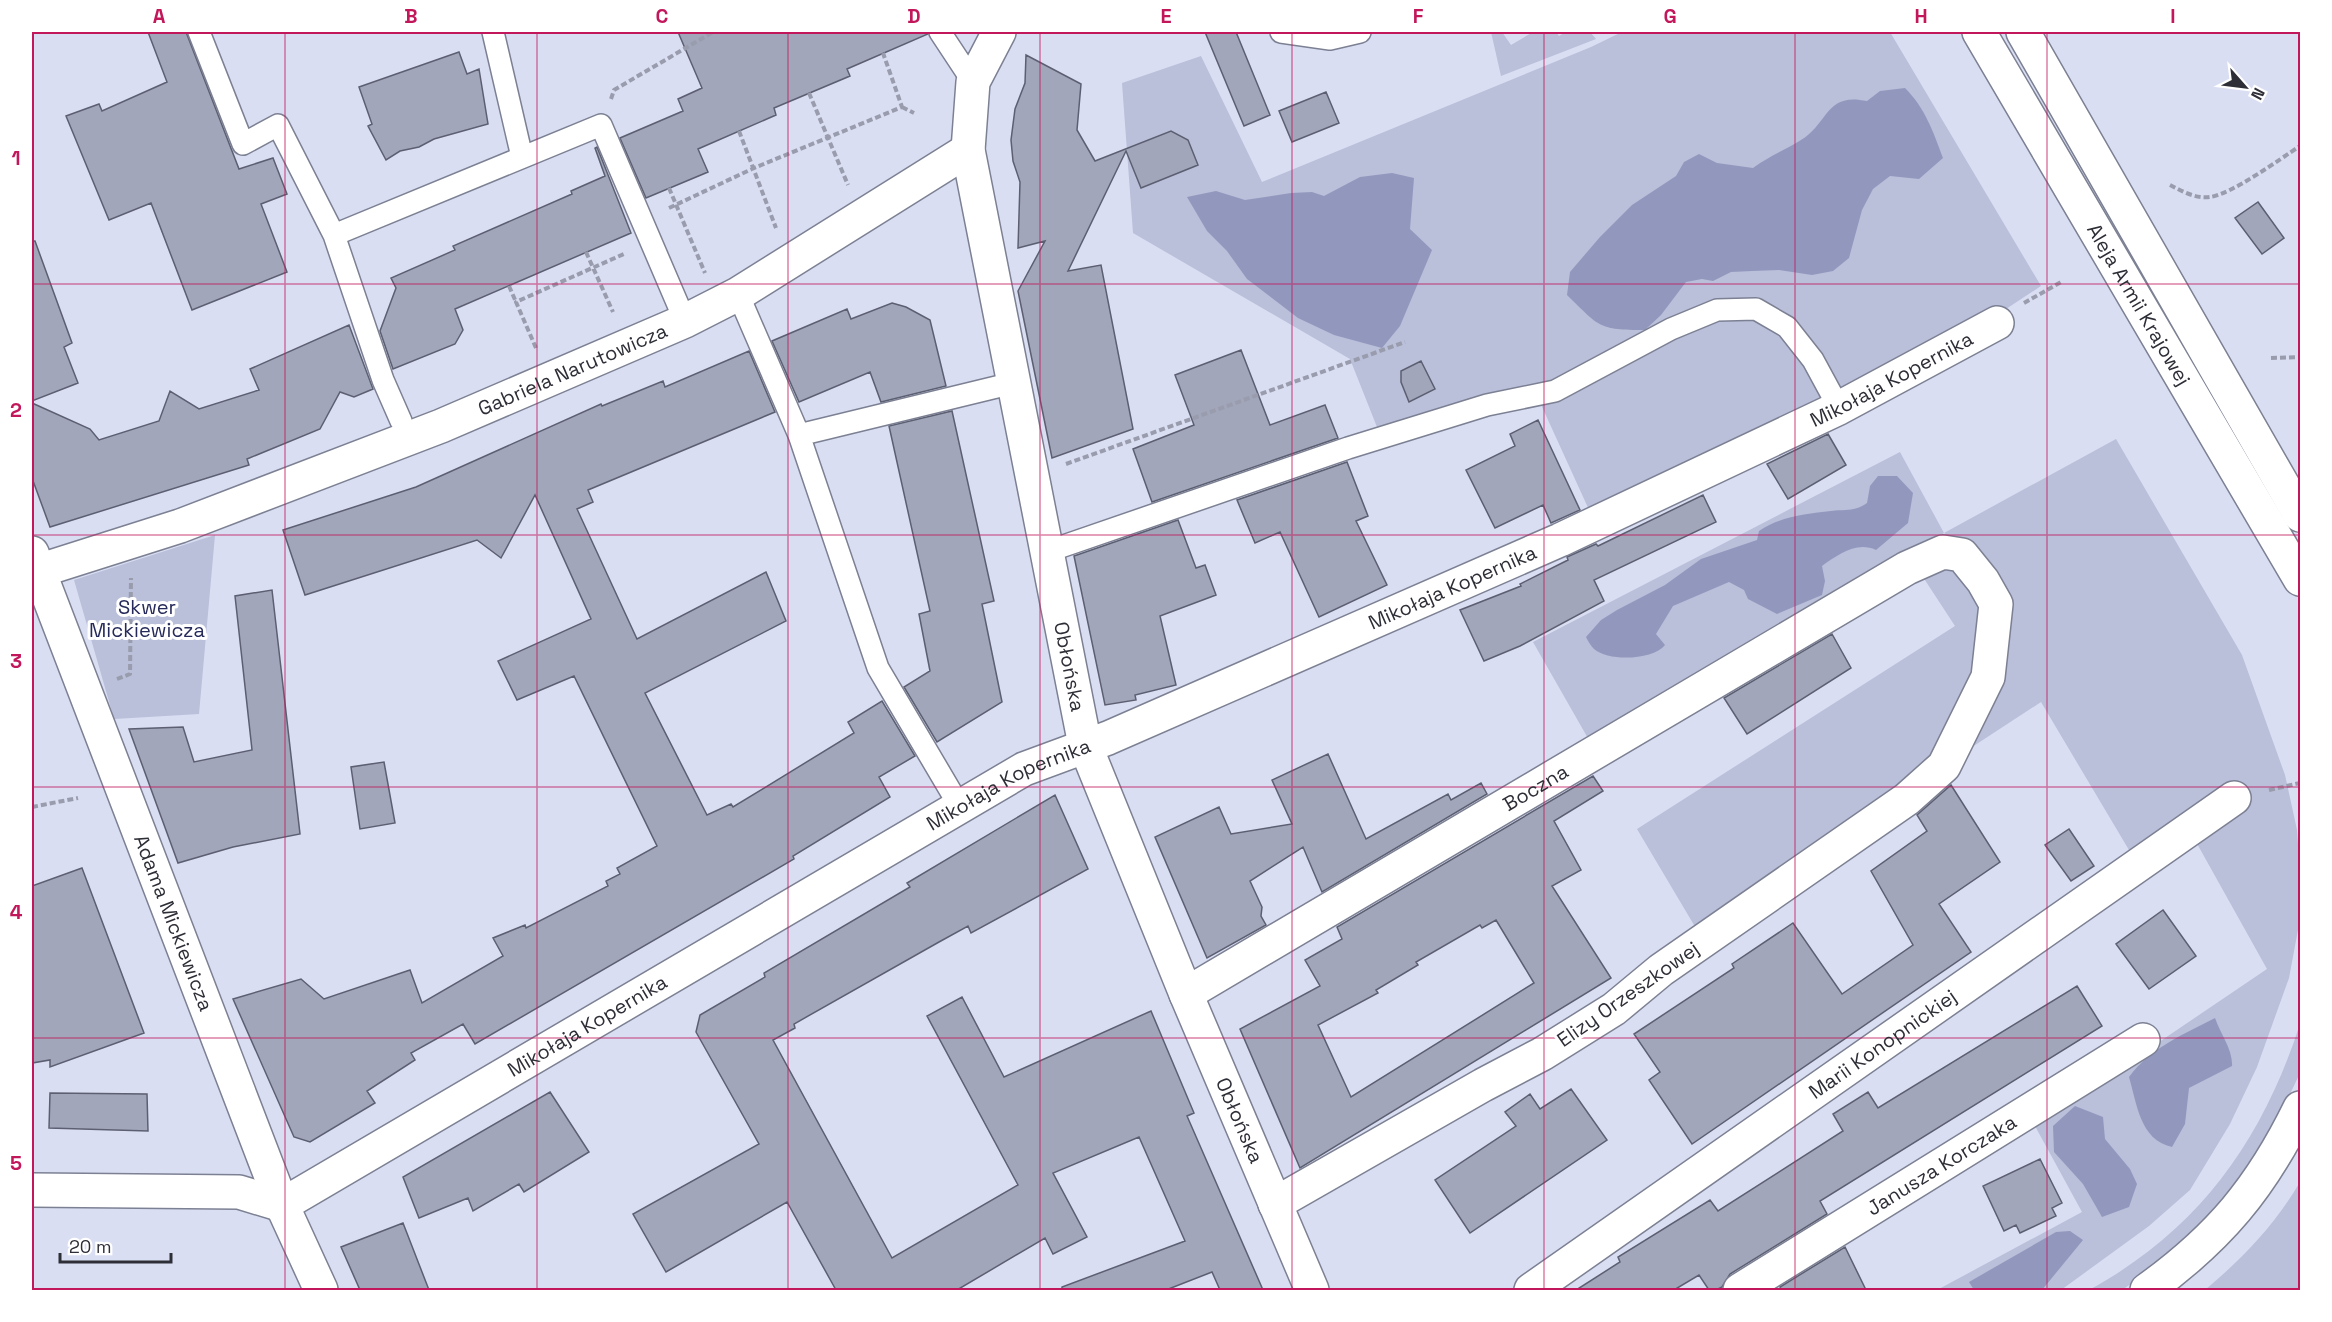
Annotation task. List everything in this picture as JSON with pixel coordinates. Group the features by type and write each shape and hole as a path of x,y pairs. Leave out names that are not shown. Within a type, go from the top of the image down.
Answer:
{"street":[{"path":"968,150 973,82 999,32"},
{"name":"Aleja Armii Krajowej","path":"1979,32 2301,579"},
{"name":"Aleja Armii Krajowej","path":"2023,32 2301,515"},
{"name":"Gabriela Narutowicza","path":"34,566 180,526 441,426 685,321 738,294 968,150"},
{"name":"Obłońska","path":"968,150 1085,745 1186,994 1312,1290"},
{"name":"Mikołaja Kopernika","path":"282,1205 1024,769 1108,738 1560,540 1839,408 1997,323"},
{"name":"Boczna","path":"1186,994 1887,580 1943,552 1962,555 1983,581 1996,603 1988,677 1944,766 1906,800"},
{"name":"Adama Mickiewicza","path":"34,566 282,1205 321,1290"},
{"name":"Marii Konopnickiej","path":"1531,1290 2234,798"},
{"name":"Elizy Orzeszkowej","path":"1275,1204 1542,1054 1614,1009 1661,970 1906,800"},
{"name":"Janusza Korczaka","path":"1740,1290 2143,1040"},
{"path":"2147,1290 2186,1261 2224,1226 2262,1175 2301,1108"},
{"path":"32,1190 239,1192 282,1205"}],"lane":[{"path":"199,32 243,144 278,125 334,235 383,380 401,421"},
{"path":"493,32 522,157"},
{"path":"940,32 973,82"},
{"path":"1281,32 1330,39 1360,32"},
{"path":"334,235 601,125 685,321"},
{"path":"738,294 799,435 878,668 960,807"},
{"path":"1046,552 1348,448 1487,405 1555,391 1671,329 1717,310 1756,309 1786,327 1813,360 1839,408"},
{"path":"799,435 1013,383"}],"path":[{"path":"601,125 614,90 713,32"},
{"path":"883,53 902,107 914,113"},
{"path":"809,93 849,188"},
{"path":"641,220 754,168 902,107"},
{"path":"739,131 777,232"},
{"path":"2170,185 2191,196 2210,197 2227,190 2301,146"},
{"path":"669,188 707,279"},
{"path":"516,302 651,242"},
{"path":"586,252 615,318"},
{"path":"1997,323 2022,304 2063,281"},
{"path":"509,286 538,352"},
{"path":"1032,477 1405,342"},
{"path":"2271,358 2301,357"},
{"path":"114,680 130,674 131,567"},
{"path":"32,807 78,798"}],"green space":[{"path":"1491,32 1502,32 1511,45 1533,32 1556,32 1559,36 1566,32 1590,32 1596,39 1501,76"},
{"path":"1622,32 1890,32 2041,286 2003,311 1590,512 1533,387 1377,427 1350,359 1133,233 1122,83 1201,56 1262,182 1591,47"},
{"path":"2116,439 2242,655 2285,775 2297,830 2300,919 2289,978 2257,1067 2230,1124 2190,1190 2149,1226 2061,1290 1937,1290 2082,1212 2035,1126 2267,969 2181,815 2129,850 2041,702 1966,751 1999,680 1976,552 1944,533"},
{"path":"1900,452 1944,533 1589,740 1533,642"},
{"name":"Skwer Mickiewicza","path":"215,535 199,714 114,719 74,580"},
{"path":"1944,563 1959,571 1985,606 1978,673 1940,758 1697,930 1637,829 1955,626 1921,574"},
{"path":"2300,1024 2300,1073 2274,1128 2222,1207 2157,1266 2122,1290 2089,1290 2128,1266 2163,1240 2222,1178 2246,1144 2266,1106 2285,1067"},
{"path":"2300,1182 2300,1288 2293,1290 2205,1290 2257,1240 2280,1213"}],"shaded area":[{"path":"1905,88 1923,112 1943,158 1919,179 1890,176 1873,189 1862,210 1849,258 1833,271 1812,275 1779,270 1731,272 1713,281 1702,279 1686,282 1661,315 1645,330 1618,329 1601,324 1586,314 1567,295 1570,272 1600,237 1632,205 1676,176 1684,162 1699,154 1717,163 1753,168 1801,140 1835,105 1853,99 1867,101 1880,91"},
{"path":"1392,173 1414,178 1410,229 1432,250 1400,326 1382,348 1334,335 1298,318 1247,279 1227,251 1207,231 1187,197 1216,191 1245,200 1291,193 1312,192 1324,196 1360,177"},
{"path":"1878,476 1897,476 1913,493 1908,523 1876,550 1854,548 1822,566 1825,581 1822,595 1777,614 1748,599 1744,590 1729,582 1673,606 1656,634 1665,645 1651,654 1631,658 1610,656 1594,649 1586,637 1601,620 1617,610 1665,585 1701,559 1757,540 1759,531 1767,526 1794,516 1850,510 1862,506 1867,503 1870,486"},
{"path":"2215,1018 2229,1048 2232,1066 2189,1088 2185,1124 2172,1147 2161,1143 2146,1129 2129,1077 2157,1050"},
{"path":"2075,1106 2103,1117 2105,1139 2130,1169 2137,1184 2129,1207 2102,1217 2083,1184 2054,1152 2053,1126"},
{"path":"2070,1231 2083,1240 2042,1290 1974,1290 1969,1282 2056,1232"}],"building":[{"path":"148,32 186,32 239,169 273,158 287,194 261,204 287,272 192,310 151,203 109,220 66,116 99,104 102,111 167,82"},
{"path":"678,32 927,32 928,34 847,69 850,76 774,108 776,115 698,149 708,172 646,198 620,138 683,111 678,99 702,88"},
{"path":"1205,32 1236,32 1270,115 1244,126"},
{"path":"459,52 467,74 479,69 488,124 400,151 386,160 368,126 372,124 359,87"},
{"path":"1026,55 1081,84 1077,130 1095,161 1171,131 1188,140 1198,165 1141,188 1126,151 1068,271 1101,265 1133,429 1052,458 1018,291 1045,241 1018,248 1020,182 1013,161 1011,140 1015,109 1025,83"},
{"path":"1326,92 1339,123 1292,142 1279,111"},
{"path":"597,147 631,233 455,309 463,330 455,344 393,369 380,331 396,288 391,278 455,250 453,246 572,194 571,191 605,176 595,148"},
{"path":"2258,202 2284,238 2262,254 2235,218"},
{"path":"32,241 35,241 72,343 64,347 78,383 32,401"},
{"path":"892,303 906,307 930,320 946,386 881,402 870,372 799,402 772,341 847,309 851,319"},
{"path":"349,325 373,389 354,397 340,392 320,429 247,459 249,465 50,527 32,478 32,403 90,429 99,440 159,421 170,391 199,409 259,390 250,369"},
{"path":"1241,350 1270,425 1325,405 1338,438 1152,502 1133,449 1194,425 1175,375"},
{"path":"749,351 775,412 588,490 593,502 577,509 637,639 766,572 786,621 645,693 707,815 731,804 733,807 854,733 848,722 882,701 915,756 879,777 890,797 793,856 794,859 475,1044 463,1024 411,1053 415,1060 367,1091 375,1103 310,1142 294,1137 233,999 301,979 324,999 410,970 422,1003 503,956 493,938 525,925 526,928 608,886 606,881 620,874 617,868 657,846 574,676 517,700 498,661 591,619 535,495 501,558 477,540 305,595 283,530 416,487 601,404 602,406 663,381 665,387"},
{"path":"1421,361 1435,389 1409,402 1401,382 1401,371"},
{"path":"952,411 994,601 982,604 1002,702 937,742 904,687 930,671 919,614 930,611 889,426"},
{"path":"1538,420 1580,510 1551,523 1543,505 1495,528 1466,470 1515,446 1510,434"},
{"path":"1828,434 1846,465 1788,499 1767,464"},
{"path":"1347,462 1368,516 1356,521 1387,585 1319,617 1280,532 1255,543 1237,500"},
{"path":"1703,495 1716,522 1594,580 1604,601 1520,646 1484,661 1460,610 1521,586 1520,584 1568,560 1567,557 1596,544 1598,546"},
{"path":"1178,520 1196,568 1205,565 1216,595 1160,616 1176,685 1135,695 1136,700 1105,705 1074,556"},
{"path":"272,590 300,834 233,847 178,863 129,729 183,727 194,762 252,750 235,596"},
{"path":"1832,634 1851,668 1747,734 1724,698"},
{"path":"1328,754 1366,839 1448,794 1451,800 1481,783 1487,794 1322,892 1303,847 1250,881 1262,907 1261,916 1266,925 1207,958 1155,837 1219,807 1231,834 1292,824 1272,780"},
{"path":"384,762 395,823 360,829 351,767"},
{"path":"1593,776 1603,791 1554,821 1581,870 1552,886 1611,978 1300,1168 1240,1029 1320,986 1305,960 1342,939 1337,927","holes":["1496,920 1534,983 1351,1097 1318,1025 1378,993 1376,990 1418,965 1416,962 1480,925 1482,928"]},
{"path":"1951,785 2000,862 1939,904 1971,952 1692,1144 1649,1080 1660,1072 1634,1034 1734,968 1732,964 1793,923 1842,994 1913,945 1871,871 1927,831 1917,815"},
{"path":"1055,795 1088,869 971,933 968,926 794,1024 795,1028 773,1040 892,1258 1018,1185 927,1016 962,997 1004,1077 1151,1011 1194,1113 1187,1116 1263,1290 1220,1290 1212,1272 1166,1290 1062,1290 1062,1287 1185,1241 1139,1137 1053,1173 1087,1237 1053,1254 1045,1238 957,1290 836,1290 787,1202 666,1272 633,1214 759,1144 696,1032 700,1015 765,977 764,973 910,887 907,883"},
{"path":"2069,829 2094,866 2071,881 2045,845"},
{"path":"82,868 144,1033 50,1067 50,1060 32,1063 32,886"},
{"path":"2163,910 2196,956 2149,989 2116,944"},
{"path":"2077,986 2102,1026 1820,1201 1827,1214 1730,1274 1722,1287 1709,1290 1699,1275 1674,1290 1576,1290 1620,1262 1618,1257 1710,1200 1718,1211 1843,1131 1833,1114 1868,1092 1878,1108"},
{"path":"1571,1089 1607,1140 1470,1233 1435,1180 1516,1126 1505,1112 1530,1094 1540,1109"},
{"path":"550,1092 589,1152 524,1192 519,1184 473,1211 468,1198 419,1218 403,1177"},
{"path":"50,1093 147,1094 148,1131 49,1128"},
{"path":"2040,1159 2062,1203 2052,1208 2056,1216 2020,1233 2016,1225 2004,1231 1983,1186"},
{"path":"403,1223 429,1290 360,1290 341,1247"},
{"path":"1845,1247 1866,1290 1782,1290 1780,1287"}]}
